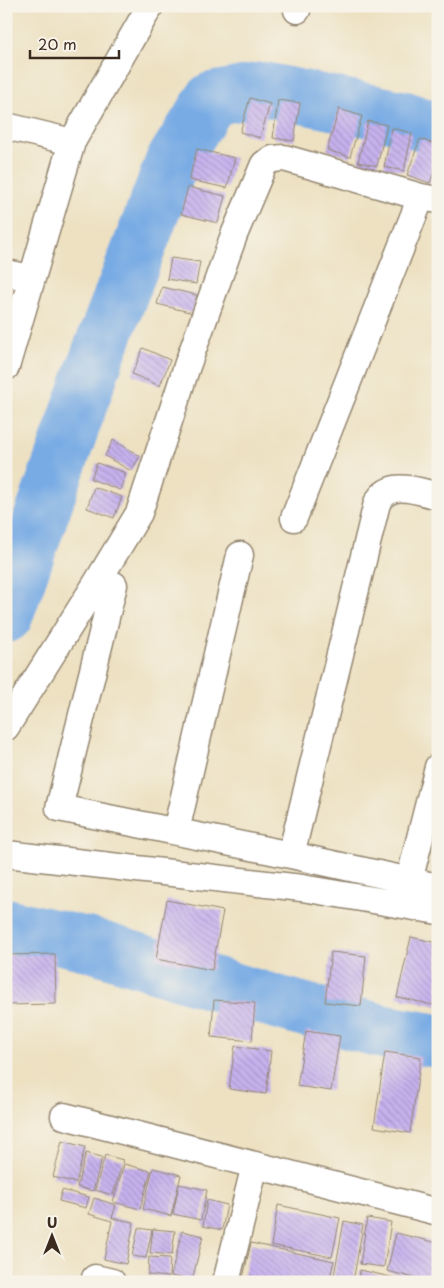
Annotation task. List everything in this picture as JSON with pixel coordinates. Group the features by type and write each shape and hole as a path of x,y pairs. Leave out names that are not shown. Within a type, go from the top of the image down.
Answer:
{"street":[{"path":"6,367 72,142 145,7"},
{"path":"6,126 72,142"},
{"path":"6,726 139,513 190,356 234,235 264,164 273,159 284,158 429,199 294,518"},
{"path":"6,273 32,278"},
{"path":"291,855 377,503 387,492 402,488 438,496"},
{"path":"176,831 240,555"},
{"path":"114,585 59,808 438,887"},
{"path":"409,881 438,767"},
{"path":"6,854 302,888 438,911"},
{"path":"64,1116 438,1212"},
{"path":"226,1282 255,1165"}],"building":[{"path":"250,98 270,104 260,138 240,132"},
{"path":"278,100 300,103 294,141 273,138"},
{"path":"339,109 362,116 350,157 327,150"},
{"path":"368,121 387,125 377,166 358,162"},
{"path":"392,128 412,133 404,171 384,167"},
{"path":"420,139 438,145 438,161 430,183 407,175"},
{"path":"197,149 235,158 227,188 189,180"},
{"path":"188,187 225,196 218,223 181,214"},
{"path":"171,258 200,262 196,284 167,279"},
{"path":"162,287 197,295 193,313 157,304"},
{"path":"143,348 170,360 160,386 132,374"},
{"path":"113,440 140,456 131,471 105,456"},
{"path":"97,463 126,473 120,490 91,479"},
{"path":"94,487 122,497 114,518 87,508"},
{"path":"167,900 223,911 212,970 156,959"},
{"path":"411,937 438,943 438,1006 397,997"},
{"path":"331,952 366,956 361,1006 325,1002"},
{"path":"55,954 56,1004 6,1005 6,955"},
{"path":"214,1000 255,1003 252,1041 211,1037"},
{"path":"306,1031 340,1036 331,1091 297,1086"},
{"path":"235,1046 271,1051 266,1094 229,1089"},
{"path":"385,1052 421,1057 410,1133 374,1127"},
{"path":"62,1141 85,1147 76,1183 53,1177"},
{"path":"86,1153 102,1157 93,1191 77,1187"},
{"path":"105,1155 123,1160 113,1195 95,1190"},
{"path":"124,1164 151,1171 140,1209 113,1202"},
{"path":"153,1168 181,1175 171,1216 143,1209"},
{"path":"179,1184 207,1190 201,1220 173,1214"},
{"path":"62,1190 89,1197 86,1208 59,1201"},
{"path":"94,1198 116,1205 112,1218 134,1222 126,1264 104,1259 112,1221 89,1214"},
{"path":"207,1200 227,1205 222,1230 203,1226"},
{"path":"278,1205 340,1218 332,1257 271,1245"},
{"path":"367,1218 391,1222 384,1267 360,1264"},
{"path":"344,1221 363,1225 353,1282 333,1281"},
{"path":"138,1228 152,1230 146,1258 132,1256"},
{"path":"153,1229 175,1231 172,1255 150,1253"},
{"path":"182,1231 203,1236 192,1281 171,1276"},
{"path":"396,1233 438,1243 438,1282 387,1271"},
{"path":"251,1243 334,1261 329,1282 242,1282"},
{"path":"149,1257 170,1258 169,1277 148,1275"},
{"path":"360,1270 408,1281 408,1282 358,1282"}],"waterway":[{"path":"6,616 99,352 172,162 212,99 263,89 405,118 438,130"},
{"path":"6,925 91,945 241,992 384,1032 438,1041"}]}
